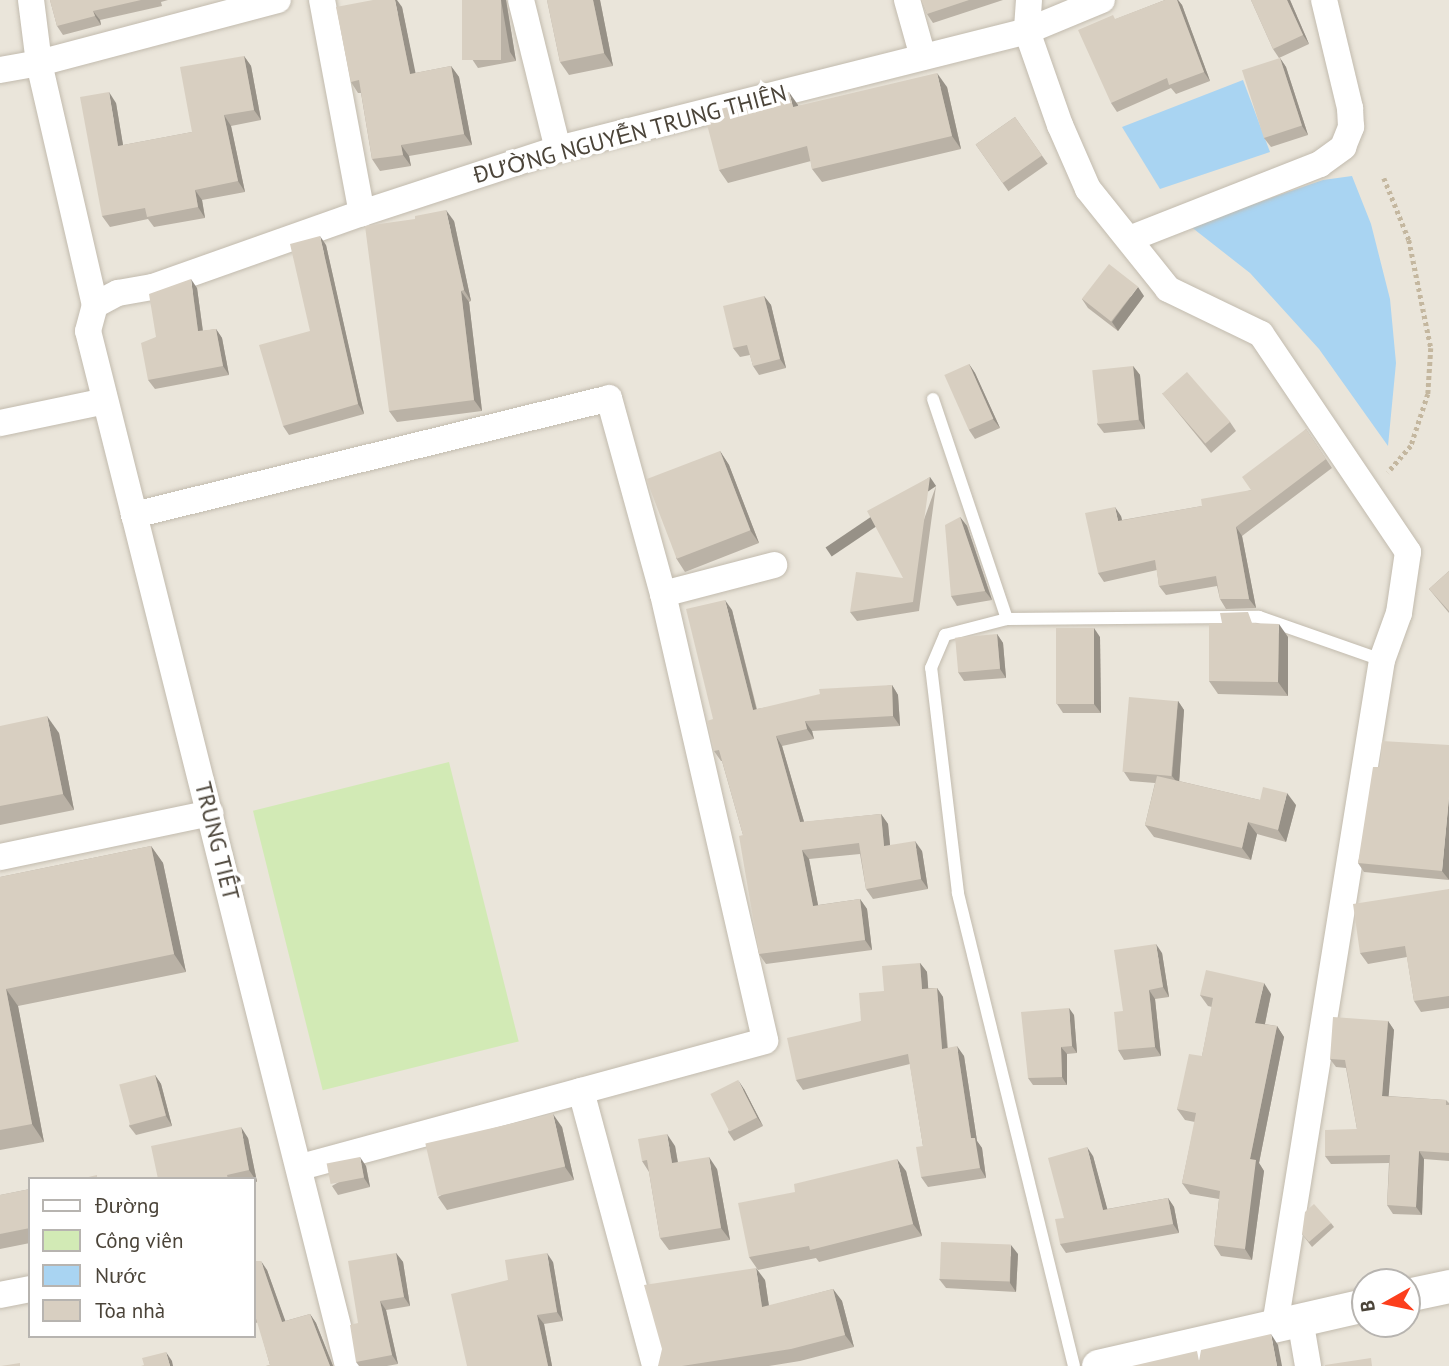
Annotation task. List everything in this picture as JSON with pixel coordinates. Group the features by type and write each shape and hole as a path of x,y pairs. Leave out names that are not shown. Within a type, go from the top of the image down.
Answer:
{"street":[{"name":"TRUNG TIẾT","path":"31,0 39,63 93,311 88,331 348,1366"},
{"path":"0,70 39,63 278,0"},
{"path":"322,0 362,213"},
{"path":"521,0 558,149"},
{"path":"908,0 923,57"},
{"path":"1029,0 1027,31 1060,125 1088,189 1168,289 1261,334 1408,552 1399,613 1382,660 1288,1322 1308,1366"},
{"name":"ĐƯỜNG NGUYỄN TRUNG THIÊN","path":"93,311 118,293 153,287 362,213 558,149 1027,31 1102,0"},
{"path":"1129,239 1320,164 1343,147 1350,127 1350,108 1324,0"},
{"path":"134,515 609,398 663,594 765,1041 299,1168"},
{"path":"0,423 106,401"},
{"path":"663,594 774,565"},
{"path":"0,857 210,813"},
{"path":"582,1091 654,1366"},
{"path":"1421,1292 1449,1286"},
{"path":"0,1295 28,1289"},
{"path":"1098,1366 1351,1308"}],"lane":[{"path":"933,399 1007,619"},
{"path":"1074,1366 958,894 931,668 946,635 1007,619 1259,617 1382,660"}],"path":[{"path":"1368,493 1411,446 1428,394 1431,348 1409,240 1384,178"}],"shaded area":[{"path":"0,0 1449,0 1449,1366 0,1366"}],"green space":[{"path":"449,762 519,1041 323,1090 253,811"}],"water":[{"path":"1243,80 1270,152 1160,189 1122,127"},
{"path":"1352,176 1371,224 1390,299 1396,363 1388,446 1319,349 1250,273 1190,226 1323,180"}],"building":[{"path":"50,0 141,0 93,11 95,16 57,26"},
{"path":"373,0 395,0 410,74 451,66 464,134 401,145 403,155 372,159 359,80 351,82 336,7"},
{"path":"462,0 501,0 501,60 462,60"},
{"path":"547,0 593,0 604,53 560,62"},
{"path":"921,0 969,0 927,14"},
{"path":"1165,0 1177,0 1204,72 1169,85 1167,78 1111,103 1078,30 1113,15 1115,19"},
{"path":"1251,0 1287,0 1303,35 1273,49"},
{"path":"244,56 254,110 224,115 238,181 195,190 198,207 147,217 145,208 102,216 80,97 109,92 118,146 192,132 180,67"},
{"path":"1280,58 1302,126 1264,138 1242,70"},
{"path":"937,73 952,136 812,169 807,146 719,170 704,113 789,92 793,107"},
{"path":"1015,117 1042,156 1003,183 976,145"},
{"path":"446,210 464,290 461,291 474,400 389,411 365,226 415,219 415,216"},
{"path":"320,236 358,404 283,426 259,345 310,331 290,244"},
{"path":"1109,264 1138,287 1111,321 1082,299"},
{"path":"191,279 198,331 216,329 223,366 148,380 141,343 156,337 149,294"},
{"path":"764,296 780,359 753,366 747,345 733,348 723,306"},
{"path":"969,364 993,419 969,430 944,375"},
{"path":"1133,366 1139,420 1098,424 1092,370"},
{"path":"1187,372 1230,422 1205,443 1162,394"},
{"path":"1306,429 1326,459 1236,527 1249,599 1220,599 1216,576 1159,586 1155,560 1098,573 1085,513 1115,507 1118,521 1202,506 1201,499 1251,490 1242,477"},
{"path":"720,451 750,530 677,559 646,479"},
{"path":"930,477 913,602 850,612 856,572 903,578 867,511"},
{"path":"960,517 985,591 951,596 945,525"},
{"path":"1449,571 1449,611 1429,589"},
{"path":"725,600 753,710 820,694 819,689 892,685 893,716 805,721 807,729 776,736 800,822 881,814 884,846 915,841 921,879 866,889 859,843 802,850 813,906 860,899 865,940 759,954 739,836 743,835 719,750 714,751 707,721 713,719 686,609"},
{"path":"1248,612 1252,623 1279,624 1278,682 1209,681 1209,623 1222,623 1220,613"},
{"path":"1056,628 1094,628 1094,704 1056,704"},
{"path":"997,634 1000,669 958,673 955,638"},
{"path":"1129,697 1178,701 1171,776 1122,772"},
{"path":"47,716 63,794 0,806 0,726"},
{"path":"1382,741 1449,745 1449,797 1442,871 1358,863 1373,767 1380,767"},
{"path":"1157,776 1260,800 1263,787 1287,793 1278,830 1248,822 1242,848 1145,825"},
{"path":"151,846 174,954 6,989 32,1124 0,1130 0,877"},
{"path":"1449,889 1449,996 1414,1001 1405,946 1360,953 1353,904"},
{"path":"1156,944 1163,987 1149,990 1155,1047 1118,1050 1114,1012 1123,1011 1114,950"},
{"path":"920,963 922,989 937,988 942,1049 957,1046 971,1138 975,1138 980,1168 921,1177 916,1147 923,1146 908,1054 796,1080 787,1038 861,1021 859,993 884,991 882,966"},
{"path":"1206,970 1264,983 1255,1023 1277,1026 1250,1159 1256,1160 1245,1249 1214,1245 1220,1191 1182,1183 1196,1113 1177,1109 1189,1054 1202,1056 1213,998 1200,995"},
{"path":"1069,1008 1072,1046 1061,1047 1062,1077 1028,1078 1021,1012"},
{"path":"1333,1017 1388,1021 1382,1096 1446,1100 1446,1105 1449,1105 1449,1153 1419,1151 1416,1207 1387,1205 1390,1155 1325,1156 1325,1130 1357,1129 1345,1060 1330,1059"},
{"path":"155,1075 166,1116 130,1125 119,1085"},
{"path":"738,1080 757,1117 729,1131 710,1094"},
{"path":"553,1114 565,1167 438,1196 425,1143"},
{"path":"241,1127 249,1170 228,1177 158,1177 151,1146"},
{"path":"667,1134 672,1163 709,1157 721,1228 660,1238 647,1160 642,1161 638,1139"},
{"path":"1087,1147 1103,1210 1168,1198 1173,1224 1060,1244 1055,1219 1064,1218 1048,1158"},
{"path":"360,1157 364,1178 331,1184 327,1163"},
{"path":"897,1159 913,1224 810,1250 809,1246 749,1257 738,1203 795,1192 794,1184"},
{"path":"28,1189 28,1228 0,1234 0,1195"},
{"path":"1314,1204 1331,1223 1309,1242 1302,1234 1305,1212"},
{"path":"941,1242 1011,1244 1010,1281 940,1279"},
{"path":"396,1253 404,1297 380,1301 392,1355 356,1362 350,1325 358,1323 348,1261"},
{"path":"547,1253 557,1312 537,1315 548,1366 467,1366 451,1294 508,1280 505,1260"},
{"path":"256,1261 261,1261 282,1322 310,1314 330,1366 266,1366 270,1365 256,1319"},
{"path":"756,1268 762,1307 833,1289 845,1335 791,1349 682,1366 658,1366 662,1349 644,1285"},
{"path":"1271,1334 1277,1366 1132,1366 1197,1351 1199,1361 1201,1350"},
{"path":"166,1352 170,1366 141,1366 144,1365 142,1358"},
{"path":"1371,1358 1372,1366 1325,1366 1325,1365"}]}
